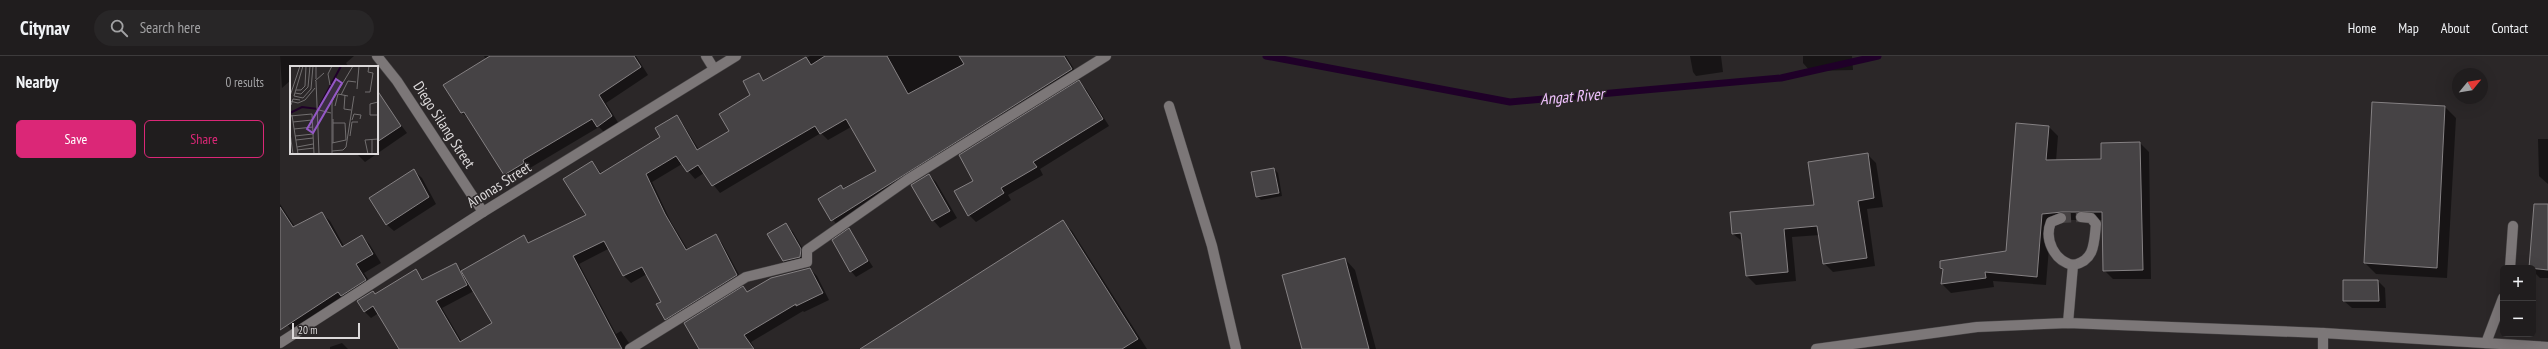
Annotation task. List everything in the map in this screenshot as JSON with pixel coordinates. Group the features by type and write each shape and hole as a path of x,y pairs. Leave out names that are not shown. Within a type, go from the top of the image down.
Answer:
{"street":[{"name":"Diego Silang Street","path":"376,56 397,81 483,212"},
{"path":"706,56 714,69"},
{"name":"Anonas Street","path":"280,343 483,212 736,56"},
{"path":"630,349 746,277 807,262 807,250 900,185 1106,56"},
{"path":"1169,106 1212,246 1236,349"},
{"path":"2061,218 2052,222 2050,242 2059,259 2073,265 2085,261 2093,251 2096,224 2091,218 2081,217"},
{"path":"2510,265 2513,226"},
{"path":"2068,323 2073,265"},
{"path":"2486,343 2502,301"},
{"path":"1816,349 1977,327 2068,323 2323,333 2460,345 2486,343 2548,347"},
{"path":"2323,333 2323,349"}],"building":[{"path":"490,56 634,56 641,67 599,95 612,116 597,127 592,119 523,160 524,163 504,175 464,112 461,113 443,85"},
{"path":"825,56 887,56 908,94 964,64 959,56 1064,56 1072,69 831,221 818,199 841,185 843,189 876,171 846,119 820,134 815,126 712,186 698,165 687,172 676,156 646,174 665,214 686,250 716,234 737,275 665,320 656,304 661,302 642,267 623,276 604,241 573,256 622,349 399,349 373,306 364,312 357,301 373,291 375,294 416,269 422,280 456,263 467,285 436,301 460,342 492,323 461,271 524,235 528,243 586,215 563,179 592,161 600,174 660,137 655,128 677,115 697,150 729,131 719,114 750,95 743,81 759,73 763,81 806,57 811,65"},
{"path":"1079,80 1103,119 1033,162 1037,167 1001,188 1004,193 968,216 954,191 973,181 959,155"},
{"path":"378,92 401,126 378,141"},
{"path":"2372,102 2445,106 2437,268 2364,263"},
{"path":"2016,123 2049,126 2046,160 2101,159 2101,143 2140,142 2143,270 2103,271 2102,212 2062,212 2042,214 2037,277 1985,272 1986,278 1941,284 1943,269 1940,268 1940,261 2006,251"},
{"path":"1868,153 1874,198 1858,201 1867,258 1823,264 1817,226 1784,229 1788,272 1746,276 1741,233 1732,234 1730,212 1814,205 1808,162"},
{"path":"1274,168 1279,193 1256,197 1251,172"},
{"path":"414,169 429,197 386,225 369,198"},
{"path":"929,174 950,211 932,221 911,185"},
{"path":"2534,204 2548,204 2548,270 2536,269 2536,265 2529,265"},
{"path":"280,207 293,227 322,212 342,247 362,235 373,254 356,264 366,280 341,296 338,292 280,330"},
{"path":"1063,220 1138,339 1122,349 860,349"},
{"path":"786,223 801,249 800,257 783,261 767,234"},
{"path":"849,228 868,261 850,272 832,240"},
{"path":"1345,258 1369,349 1302,349 1282,275"},
{"path":"810,268 823,293 796,306 796,304 744,335 754,349 699,349 684,323 743,286 747,292 771,278"},
{"path":"2343,280 2378,280 2379,301 2343,301"}],"waterway":[{"name":"Angat River","path":"1266,56 1510,102 1781,78 1878,56"}],"tunnel":[{"path":"2061,218 2081,217"}]}
